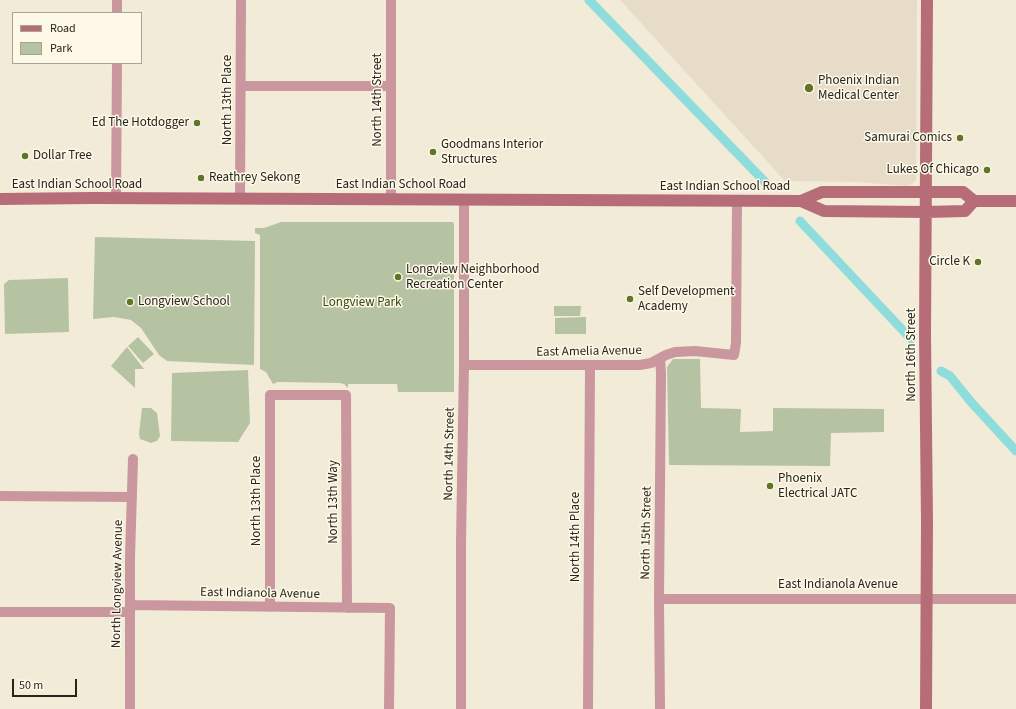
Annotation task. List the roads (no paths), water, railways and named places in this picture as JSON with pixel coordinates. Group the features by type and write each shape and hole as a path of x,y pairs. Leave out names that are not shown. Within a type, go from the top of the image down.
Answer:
{"main road":[{"name":"North 16th Street","path":"926,709 927,0"},
{"name":"East Indian School Road","path":"0,199 801,201 822,192 963,192 974,201 1016,201"},
{"name":"East Indian School Road","path":"801,201 824,212 926,212 965,211 974,201"}],"street":[{"path":"117,0 117,12"},
{"name":"North 13th Place","path":"240,199 241,0"},
{"name":"North 14th Street","path":"391,0 391,199"},
{"path":"116,199 117,64"},
{"path":"241,86 391,86"},
{"name":"North 14th Street","path":"461,709 464,200"},
{"name":"East Amelia Avenue","path":"464,365 640,365 651,363 675,352 695,351 734,355 736,344 737,201"},
{"name":"North 15th Street","path":"660,358 660,709"},
{"name":"North 14th Place","path":"588,709 590,365"},
{"name":"North 13th Place","path":"270,607 270,395 346,396"},
{"name":"North 13th Way","path":"346,396 347,608"},
{"name":"North Longview Avenue","path":"130,709 133,459"},
{"path":"0,496 132,497"},
{"name":"East Indianola Avenue","path":"659,599 1016,599"},
{"name":"East Indianola Avenue","path":"0,612 270,607 390,608 389,709"}],"waterway":[{"path":"589,0 766,183"},
{"path":"800,221 911,339"},
{"path":"941,371 950,376 971,402 1016,451"}],"place":[{"name":"Phoenix Indian Medical Center","path":"809,88"},
{"name":"Ed The Hotdogger","path":"197,123"},
{"name":"Samurai Comics","path":"960,138"},
{"name":"Goodmans Interior Structures","path":"433,152"},
{"name":"Dollar Tree","path":"25,156"},
{"name":"Lukes Of Chicago","path":"987,170"},
{"name":"Reathrey Sekong","path":"201,178"},
{"name":"Circle K","path":"978,262"},
{"name":"Longview Neighborhood Recreation Center","path":"398,277"},
{"name":"Self Development Academy","path":"630,299"},
{"name":"Longview School","path":"130,302"},
{"name":"Phoenix Electrical JATC","path":"770,486"}],"park label":[{"name":"Longview Park","path":"362,303"}]}
